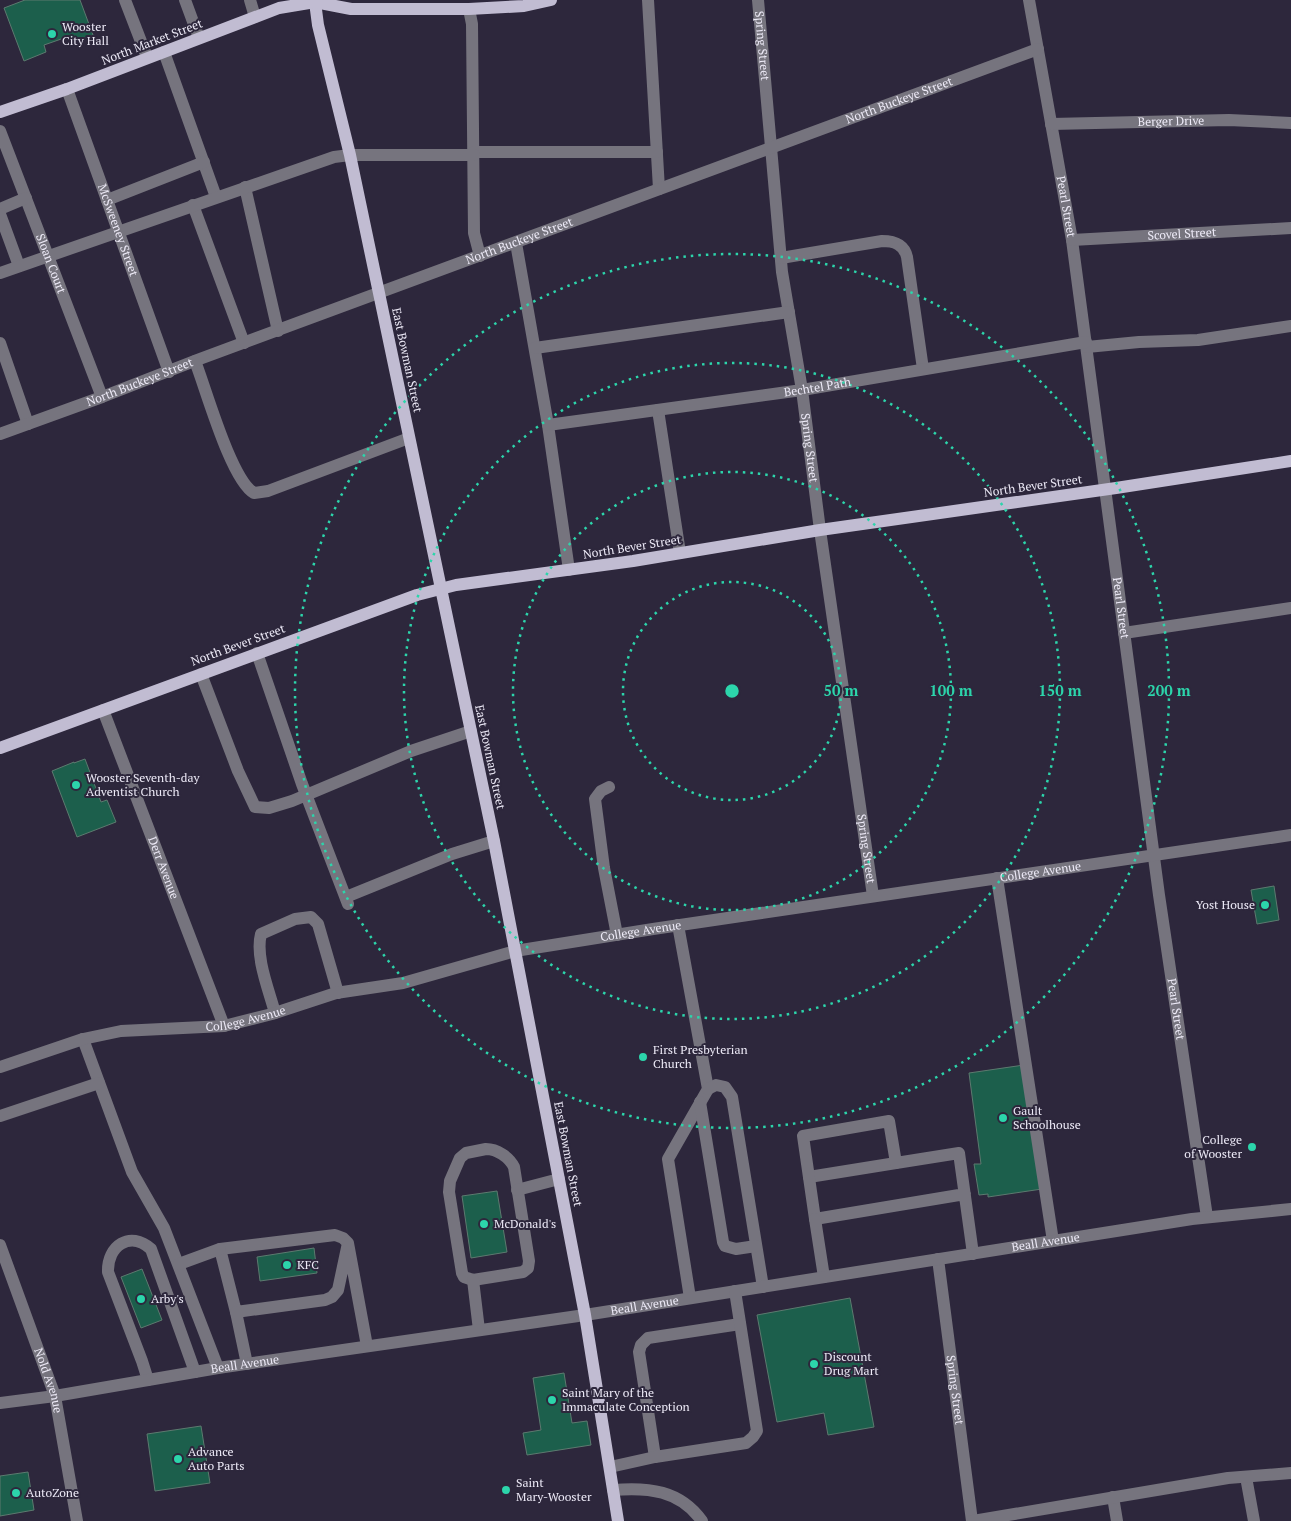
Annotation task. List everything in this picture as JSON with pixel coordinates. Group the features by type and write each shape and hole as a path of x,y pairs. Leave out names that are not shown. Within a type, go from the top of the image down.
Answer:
{"main road":[{"path":"315,1 351,9 469,9 524,6 551,0"},
{"name":"North Market Street","path":"1,109 67,89 278,8 315,1"},
{"name":"East Bowman Street","path":"315,1 318,24 350,155 380,294 494,841 585,1315 618,1521"},
{"name":"North Bever Street","path":"0,748 417,594 440,588 1291,461"}],"street":[{"path":"125,0 147,57"},
{"path":"185,0 199,38"},
{"path":"250,0 255,17"},
{"path":"648,0 659,189"},
{"name":"Spring Street","path":"758,0 781,258 802,390 820,530 873,896"},
{"name":"Pearl Street","path":"1029,0 1072,240 1124,633 1207,1217"},
{"path":"469,9 472,24 474,233 480,256"},
{"name":"North Buckeye Street","path":"0,434 1038,49"},
{"path":"164,52 216,197"},
{"name":"McSweeney Street","path":"67,89 169,372"},
{"name":"Berger Drive","path":"1051,124 1229,120 1291,122"},
{"name":"Sloan Court","path":"0,130 102,397"},
{"path":"0,273 334,157 350,155 657,152"},
{"path":"107,200 204,162"},
{"path":"245,187 278,331"},
{"path":"0,209 26,198"},
{"path":"193,205 244,343"},
{"path":"0,214 19,266"},
{"name":"Scovel Street","path":"1072,240 1291,228"},
{"path":"781,258 882,241 899,244 906,252 907,257 923,370"},
{"path":"516,243 548,425 569,570"},
{"path":"535,348 789,312"},
{"name":"Bechtel Path","path":"548,425 802,390 1086,344 1198,340 1291,326"},
{"path":"0,343 28,424"},
{"path":"194,361 231,458 246,487 254,493 268,491 409,438"},
{"path":"658,410 680,553"},
{"path":"1124,633 1291,608"},
{"path":"257,653 306,794 347,900 452,854 494,841"},
{"path":"201,674 238,771 255,807 269,808 411,750 471,731"},
{"name":"Derr Avenue","path":"103,710 224,1026"},
{"path":"609,787 601,791 596,799 604,868 617,935"},
{"name":"College Avenue","path":"0,1067 83,1039 121,1030 224,1026 275,1013 338,993 403,982 515,951 678,925 1291,835"},
{"path":"997,878 1053,1241"},
{"path":"275,1013 259,943 261,934 295,920 311,918 318,924 338,993"},
{"path":"678,925 708,1088"},
{"path":"83,1039 132,1172 164,1228 218,1368"},
{"path":"0,1116 99,1083"},
{"path":"690,1298 668,1159 708,1088 716,1084 725,1087 732,1097 763,1287"},
{"path":"700,1102 723,1242 725,1246 736,1249 756,1246"},
{"path":"824,1277 803,1136 889,1121 896,1163"},
{"path":"486,1149 494,1150 511,1162 518,1190 530,1261 528,1268 523,1272 473,1280 464,1277 462,1273 449,1192 450,1181 460,1158 466,1153 486,1149"},
{"path":"809,1177 959,1154 973,1254"},
{"path":"518,1190 559,1179"},
{"path":"815,1219 965,1194"},
{"name":"Beall Avenue","path":"0,1403 55,1396 218,1368 585,1315 1207,1217 1291,1209"},
{"path":"179,1264 220,1249 335,1235 343,1238 348,1243 367,1346"},
{"path":"148,1380 108,1272 110,1253 117,1246 131,1240 143,1242 151,1249 195,1372"},
{"path":"236,1312 325,1300 332,1297 338,1290 348,1243"},
{"path":"220,1249 247,1364"},
{"name":"Nold Avenue","path":"1,1253 55,1396 77,1521"},
{"name":"Spring Street","path":"938,1259 972,1521"},
{"path":"473,1280 478,1330"},
{"path":"610,1467 656,1457 746,1443 753,1437 757,1431 735,1291"},
{"path":"656,1457 639,1352 641,1345 648,1338 740,1324"},
{"path":"972,1521 1228,1478 1291,1473"},
{"path":"1246,1477 1254,1521"},
{"path":"613,1490 637,1488 664,1494 684,1501 702,1521"},
{"path":"1113,1497 1117,1521"}],"building":[{"path":"25,0 80,0 93,35 70,44 67,37 44,45 46,52 24,61 4,8"},
{"name":"Wooster Seventh-day Adventist Church","path":"85,759 101,802 107,800 116,822 77,837 52,771"},
{"name":"Yost House","path":"1274,886 1279,920 1257,924 1251,890"},
{"name":"Gault Schoolhouse","path":"1024,1065 1042,1189 988,1197 988,1194 979,1195 974,1164 981,1164 969,1073"},
{"name":"McDonald's","path":"497,1191 507,1252 471,1258 462,1196"},
{"name":"KFC","path":"314,1248 317,1273 260,1281 257,1257"},
{"name":"Arby's","path":"142,1269 162,1320 141,1328 121,1277"},
{"name":"Discount Drug Mart","path":"850,1298 874,1427 828,1435 824,1413 777,1422 757,1315"},
{"name":"Saint Mary of the Immaculate Conception","path":"564,1373 572,1423 587,1421 591,1445 527,1455 523,1433 541,1430 533,1378"},
{"name":"Advance Auto Parts","path":"201,1426 210,1483 155,1491 147,1434"},
{"name":"AutoZone","path":"28,1472 34,1510 0,1516 0,1476"}],"place":[{"name":"Wooster City Hall","path":"52,34"},
{"name":"Wooster Seventh-day Adventist Church","path":"76,785"},
{"name":"Yost House","path":"1265,905"},
{"name":"First Presbyterian Church","path":"643,1057"},
{"name":"Gault Schoolhouse","path":"1003,1118"},
{"name":"College of Wooster","path":"1252,1147"},
{"name":"McDonald's","path":"484,1224"},
{"name":"KFC","path":"287,1265"},
{"name":"Arby's","path":"141,1299"},
{"name":"Discount Drug Mart","path":"814,1364"},
{"name":"Saint Mary of the Immaculate Conception","path":"552,1400"},
{"name":"Advance Auto Parts","path":"178,1459"},
{"name":"Saint Mary-Wooster","path":"506,1490"},
{"name":"AutoZone","path":"16,1493"}]}
